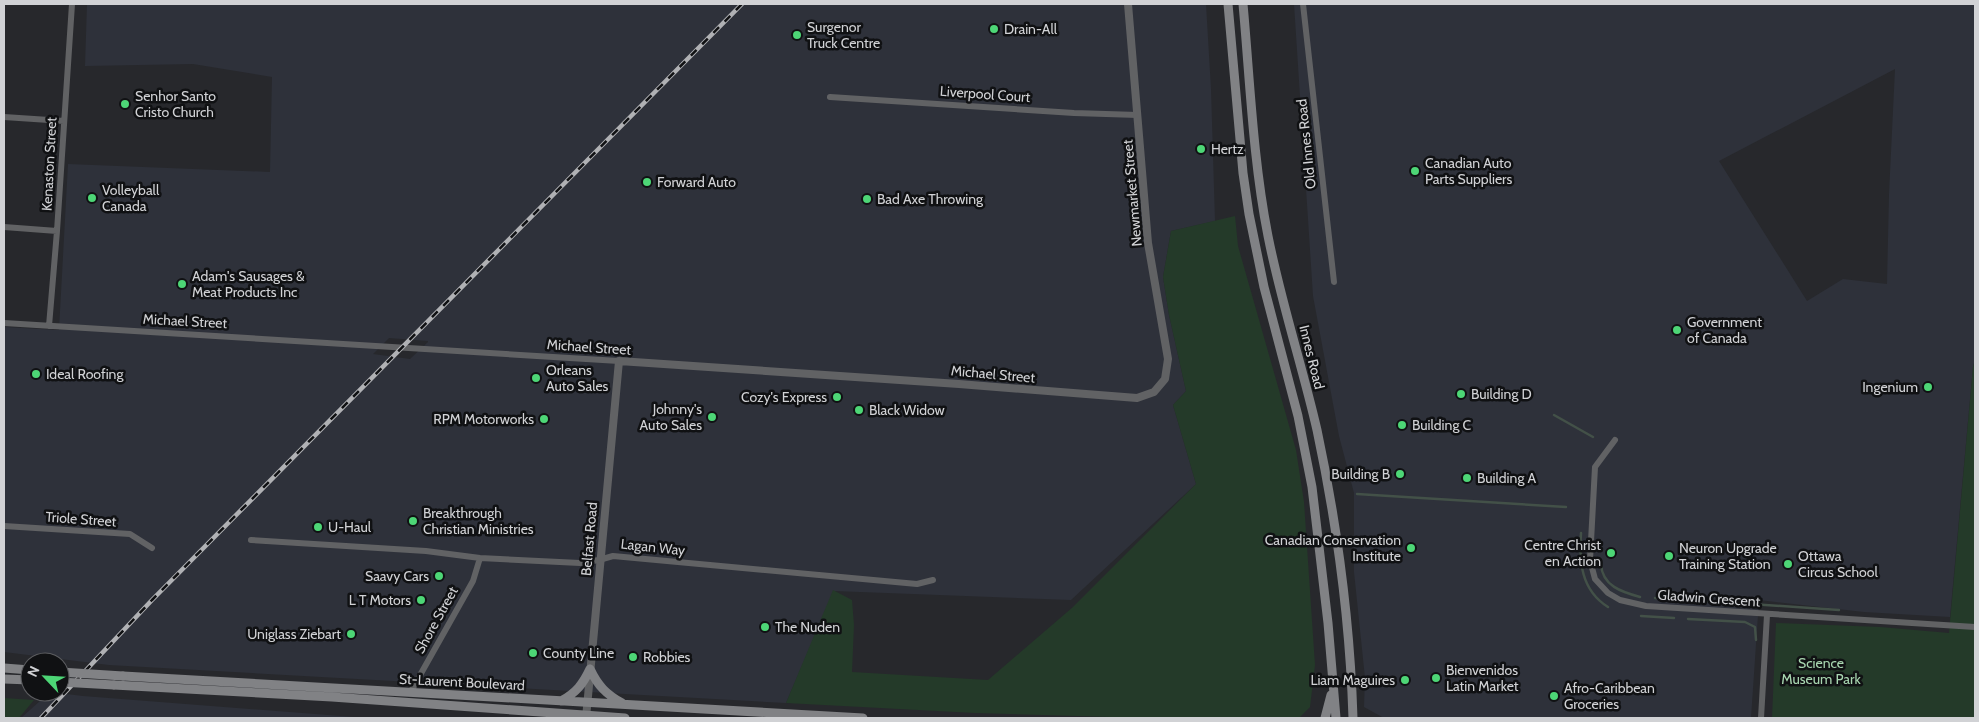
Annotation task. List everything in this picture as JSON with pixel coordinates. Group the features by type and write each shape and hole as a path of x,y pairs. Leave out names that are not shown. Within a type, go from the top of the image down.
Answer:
{"main road":[{"name":"Innes Road","path":"1228,4 1247,198 1263,280 1294,401 1309,470 1328,622 1336,718"},
{"name":"Innes Road","path":"1243,4 1262,201 1271,251 1312,412 1323,464 1335,533 1346,621 1353,718"},
{"path":"4,668 20,669"},
{"path":"559,702 576,692 590,669"},
{"path":"590,669 603,690 624,705"},
{"name":"St-Laurent Boulevard","path":"70,673 863,718"},
{"path":"4,679 20,680"},
{"name":"St-Laurent Boulevard","path":"70,683 623,718"},
{"path":"1325,718 1334,685"},
{"path":"1352,708 1358,718"},
{"path":"545,713 559,718"}],"street":[{"name":"Kenaston Street","path":"49,326 72,4"},
{"name":"Newmarket Street","path":"1128,4 1148,243 1168,359 1166,379"},
{"name":"Old Innes Road","path":"1304,4 1334,282"},
{"name":"Liverpool Court","path":"830,97 1074,113 1138,115"},
{"path":"4,116 64,121"},
{"path":"4,227 57,231"},
{"name":"Michael Street","path":"4,322 619,361 1137,398 1154,392 1166,379"},
{"name":"Belfast Road","path":"586,717 619,361"},
{"name":"Gladwin Crescent","path":"1614,440 1595,467 1590,560 1595,579 1608,593 1620,600 1636,605 1767,615 1975,627"},
{"name":"Triole Street","path":"4,526 130,534 152,548"},
{"name":"Lagan Way","path":"251,540 426,551 480,558 580,563 613,556 917,584 933,580"},
{"name":"Shore Street","path":"410,693 473,580 480,558"},
{"path":"1761,718 1767,615"}],"shaded area":[{"path":"87,4 1206,4 1215,221 1171,231 1163,277 1169,315 1186,391 1173,405 1196,484 1071,600 834,591 786,703 109,665 70,660 70,652 20,652 20,654 4,652 4,327 59,330 68,164 270,172 272,77 193,64 85,66","holes":["389,338 428,342 410,359 373,354"]},
{"path":"1294,4 1975,4 1975,360 1950,617 1864,612 1759,600 1751,718 1384,718 1364,707 1365,678 1354,572 1354,493 1339,436 1313,296","holes":["1895,69 1887,284 1843,279 1807,301 1719,161"]},
{"path":"70,694 367,718 21,718 39,702 70,702"}],"green space":[{"path":"1235,216 1238,246 1296,450 1304,502 1315,665 1310,707 1299,718 1146,718 975,713 786,703 833,590 852,600 854,625 852,672 988,680 1073,607 1196,484 1173,405 1186,391 1169,315 1163,277 1171,231"},
{"name":"Science Museum Park","path":"1975,360 1975,718 1772,718 1776,623 1880,627 1949,633"},
{"path":"4,698 20,699 20,702 32,702 19,718 4,718"}],"waterway":[{"path":"1554,415 1593,437"},
{"path":"1357,494 1566,507"},
{"path":"1581,533 1582,565 1587,584 1599,600 1608,607"},
{"path":"1601,564 1602,572 1609,583 1626,593 1640,597"},
{"path":"1655,598 1720,602"},
{"path":"1736,603 1839,610"},
{"path":"1641,616 1674,618"},
{"path":"1688,619 1745,622 1755,627 1756,640"}],"railway":[{"path":"41,718 152,600 742,4"}],"place":[{"name":"Drain-All","path":"994,29"},
{"name":"Surgenor Truck Centre","path":"797,35"},
{"name":"Senhor Santo Cristo Church","path":"125,104"},
{"name":"Hertz","path":"1201,149"},
{"name":"Canadian Auto Parts Suppliers","path":"1415,171"},
{"name":"Forward Auto","path":"647,182"},
{"name":"Volleyball Canada","path":"92,198"},
{"name":"Bad Axe Throwing","path":"867,199"},
{"name":"Adam's Sausages & Meat Products Inc","path":"182,284"},
{"name":"Government of Canada","path":"1677,330"},
{"name":"Ideal Roofing","path":"36,374"},
{"name":"Orleans Auto Sales","path":"536,378"},
{"name":"Ingenium","path":"1928,387"},
{"name":"Building D","path":"1461,394"},
{"name":"Cozy's Express","path":"837,397"},
{"name":"Black Widow","path":"859,410"},
{"name":"Johnny's Auto Sales","path":"712,417"},
{"name":"RPM Motorworks","path":"544,419"},
{"name":"Building C","path":"1402,425"},
{"name":"Building B","path":"1400,474"},
{"name":"Building A","path":"1467,478"},
{"name":"Breakthrough Christian Ministries","path":"413,521"},
{"name":"U-Haul","path":"318,527"},
{"name":"Canadian Conservation Institute","path":"1411,548"},
{"name":"Centre Christ en Action","path":"1611,553"},
{"name":"Neuron Upgrade Training Station","path":"1669,556"},
{"name":"Ottawa Circus School","path":"1788,564"},
{"name":"Saavy Cars","path":"439,576"},
{"name":"L T Motors","path":"421,600"},
{"name":"The Nuden","path":"765,627"},
{"name":"Uniglass Ziebart","path":"351,634"},
{"name":"County Line","path":"533,653"},
{"name":"Robbies","path":"633,657"},
{"name":"Bienvenidos Latin Market","path":"1436,678"},
{"name":"Liam Maguires","path":"1405,680"},
{"name":"Afro-Caribbean Groceries","path":"1554,696"}]}
